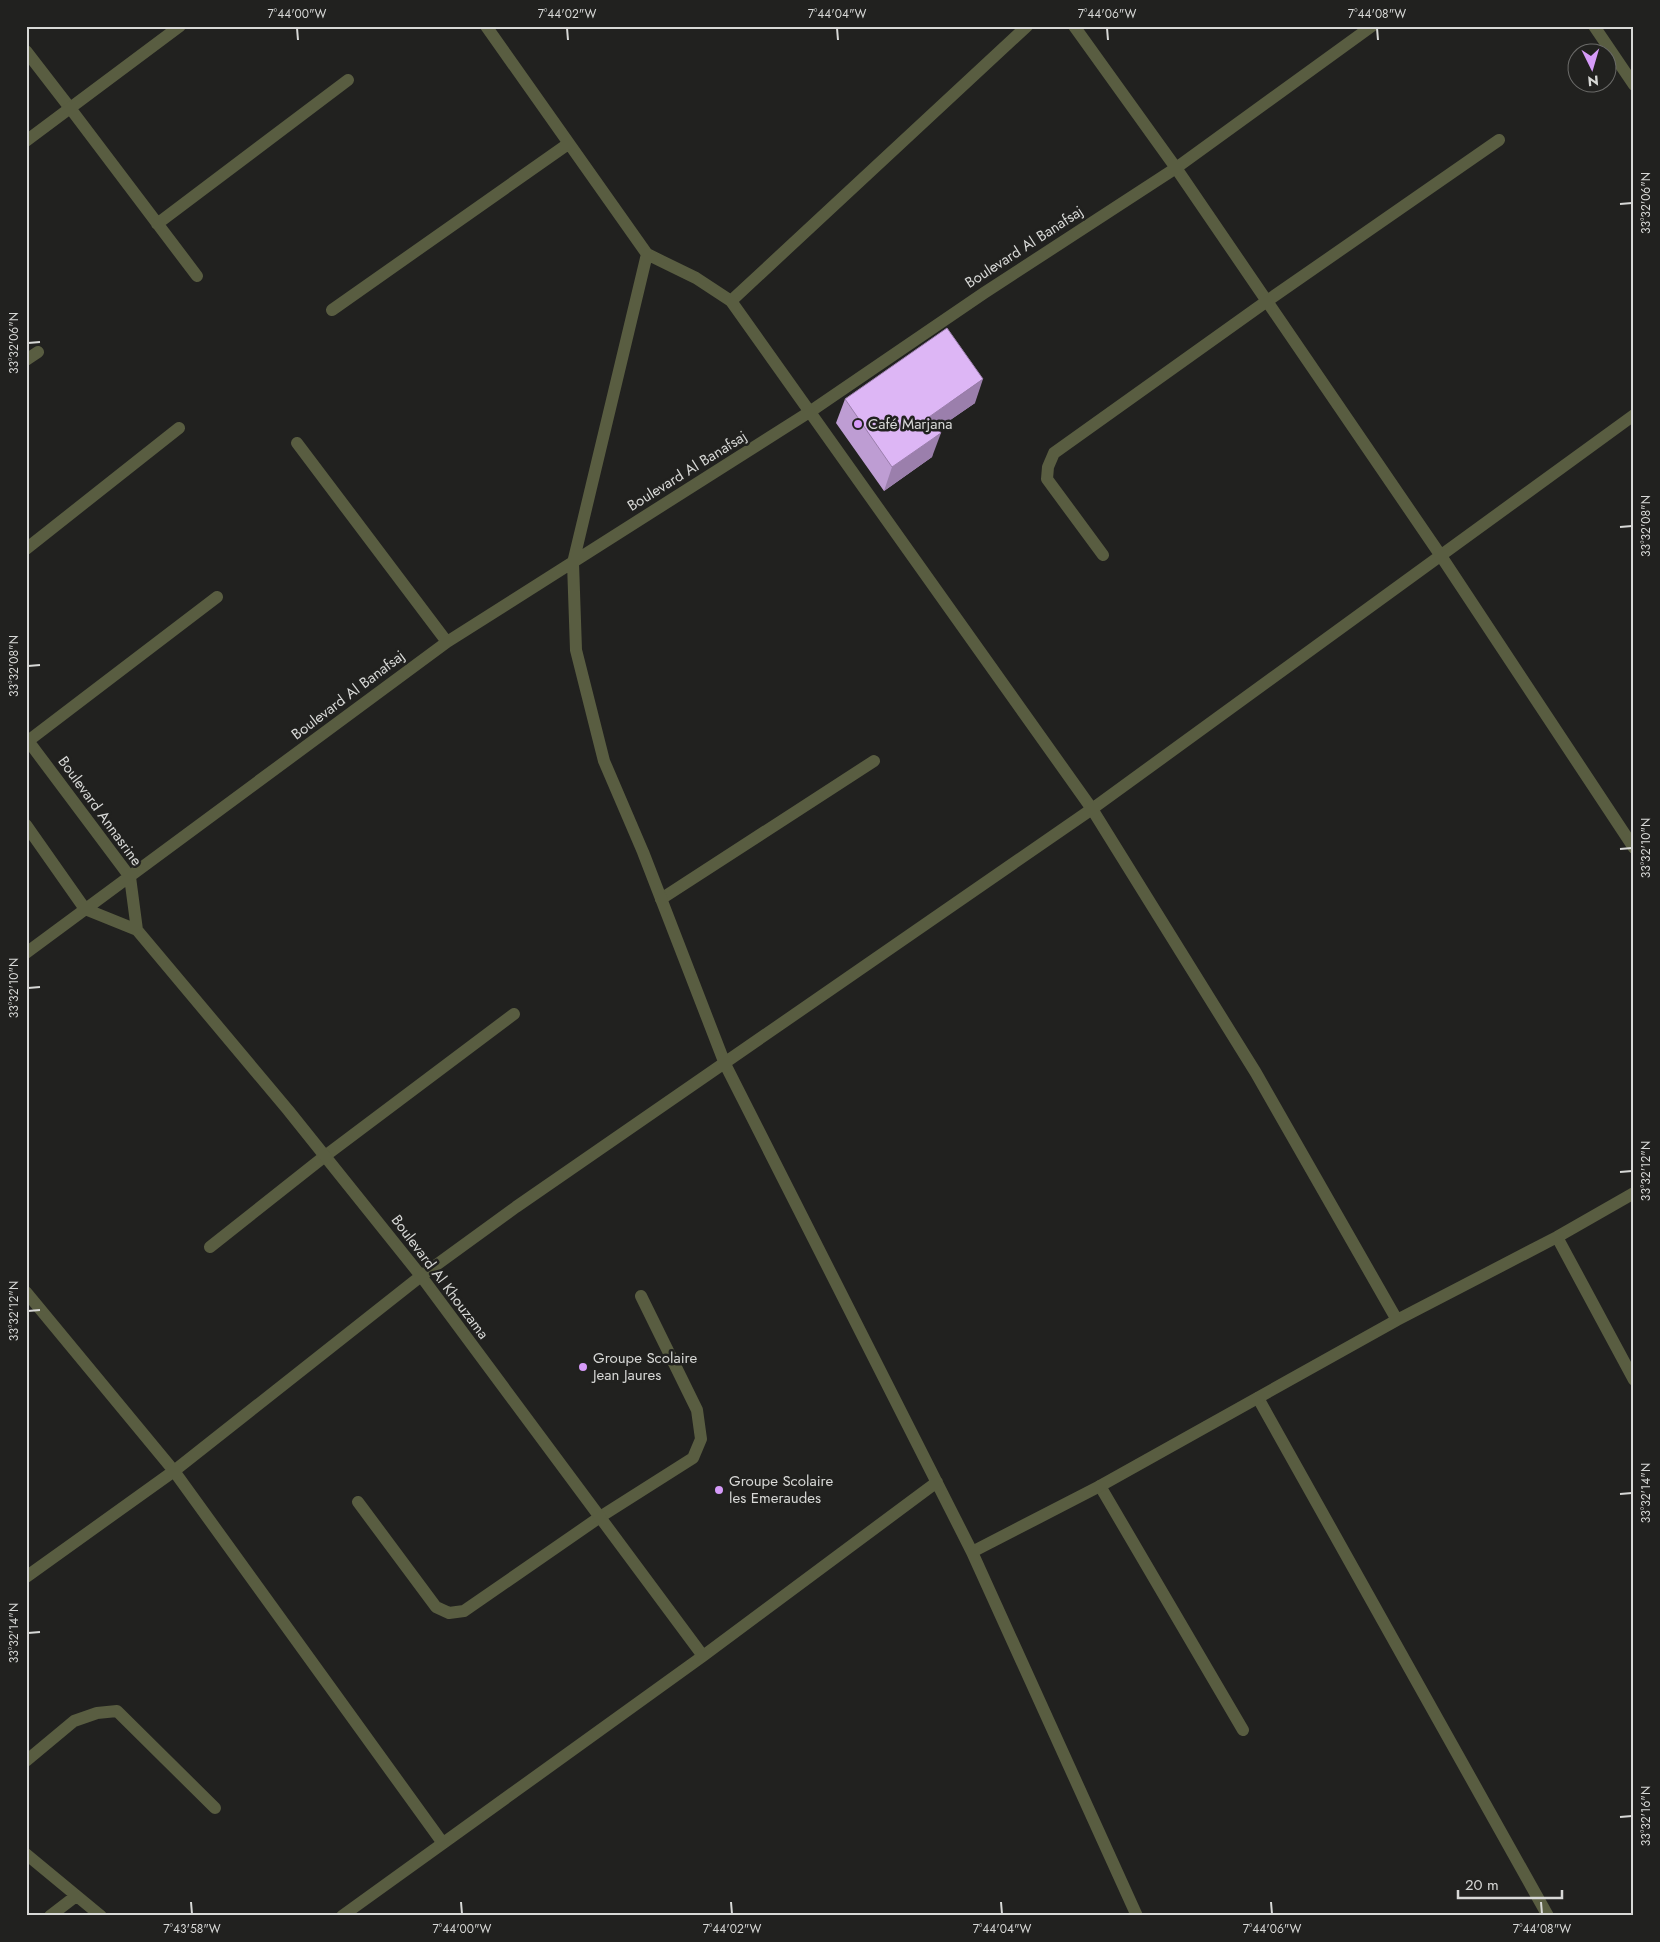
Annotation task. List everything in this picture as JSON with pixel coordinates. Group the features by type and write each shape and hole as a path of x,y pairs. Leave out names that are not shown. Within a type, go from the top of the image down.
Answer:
{"street":[{"path":"26,141 180,26"},
{"path":"486,26 647,254 696,278 731,300 1092,809 1256,1073 1397,1320"},
{"path":"731,300 1027,26"},
{"path":"1074,26 1176,168 1441,556 1634,848"},
{"name":"Boulevard Al Banafsaj","path":"26,953 447,642 811,411 984,293 1176,168 1372,26"},
{"path":"1594,26 1634,85"},
{"path":"26,51 197,276"},
{"path":"157,224 348,80"},
{"path":"1103,555 1047,479 1048,467 1054,453 1267,301 1499,140"},
{"path":"332,310 568,144"},
{"path":"647,254 573,563 576,650 604,761 661,899 725,1064 972,1552 1137,1916"},
{"path":"26,360 38,352"},
{"path":"26,1577 174,1471 421,1276 516,1207 1092,809 1634,415"},
{"path":"26,549 179,428"},
{"path":"297,443 447,642"},
{"path":"27,740 217,597"},
{"name":"Boulevard Annasrine","path":"27,740 130,877 137,930"},
{"path":"661,899 874,760"},
{"path":"26,825 85,908 137,930"},
{"name":"Boulevard Al Khouzama","path":"137,930 325,1156 421,1276 703,1656"},
{"path":"210,1247 325,1156 514,1014"},
{"path":"972,1552 1100,1486 1397,1320 1557,1237 1634,1193"},
{"path":"1557,1237 1634,1380"},
{"path":"26,1292 174,1471 442,1842"},
{"path":"358,1502 436,1607 449,1613 464,1611 600,1516 693,1458 701,1439 697,1410 641,1296"},
{"path":"1258,1398 1548,1916"},
{"path":"342,1916 442,1842 703,1656 938,1482"},
{"path":"1100,1486 1243,1730"},
{"path":"26,1761 74,1721 97,1713 118,1711 215,1808"},
{"path":"26,1854 101,1916"},
{"path":"50,1916 76,1896"}],"building":[{"path":"947,328 983,379 929,417 941,433 892,467 845,399"}],"place":[{"name":"Café Marjana","path":"858,424"},
{"name":"Groupe Scolaire Jean Jaures","path":"583,1367"},
{"name":"Groupe Scolaire les Emeraudes","path":"719,1490"}]}
